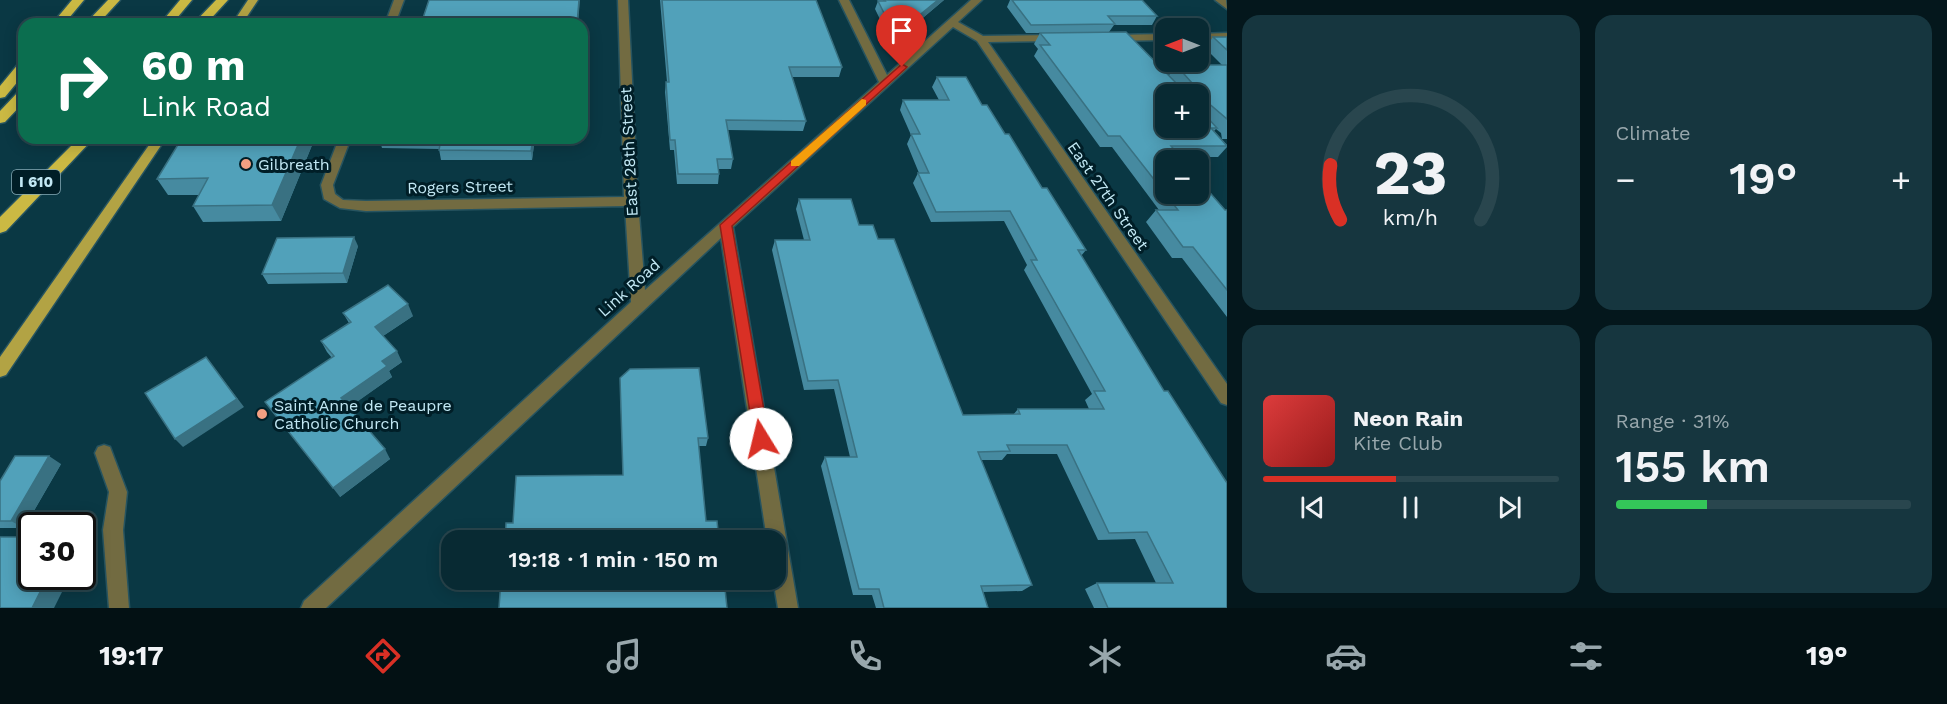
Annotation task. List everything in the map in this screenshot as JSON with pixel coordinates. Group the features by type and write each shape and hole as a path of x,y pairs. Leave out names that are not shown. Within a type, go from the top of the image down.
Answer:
{"highway":[{"path":"63,18 78,0"},
{"path":"97,18 114,0"},
{"path":"171,18 186,0"},
{"path":"205,18 222,0"},
{"path":"0,94 18,73"},
{"path":"0,119 18,100"},
{"name":"I 610","path":"0,226 68,144"},
{"path":"0,226 81,144"}],"main road":[{"path":"241,18 253,0"},
{"path":"0,370 156,144"}],"street":[{"path":"392,18 399,0"},
{"name":"East 28th Street","path":"622,0 630,201 639,304"},
{"path":"844,0 885,82"},
{"name":"Link Road","path":"311,608 639,304 977,0"},
{"path":"1220,0 1227,6"},
{"name":"East 27th Street","path":"952,23 981,39 1227,398"},
{"path":"1209,37 1227,36"},
{"path":"981,39 1064,38"},
{"path":"1099,38 1127,42 1155,38"},
{"name":"Rogers Street","path":"343,144 326,191 333,201 348,206 630,201"},
{"path":"726,225 788,608"},
{"path":"104,453 118,492 113,530 120,608"}],"building":[{"path":"429,0 579,0 578,18 423,18"},
{"path":"662,0 816,0 842,67 789,67 806,121 726,120 733,159 717,159 719,174 678,174 675,140 670,140 666,82 669,82"},
{"path":"938,0 895,35 878,1"},
{"path":"1012,0 1142,0 1157,16 1108,16 1115,24 1031,25"},
{"path":"1126,32 1155,62 1155,72 1165,72 1177,84 1155,84 1155,138 1209,138 1209,119 1217,128 1211,128 1227,146 1171,146 1174,150 1155,150 1155,181 1120,136 1108,136 1040,45 1050,45 1040,33"},
{"path":"1213,37 1227,37 1227,50"},
{"path":"1209,65 1227,65 1227,119 1209,104 1209,84 1185,84 1192,83 1182,72 1209,72"},
{"path":"937,77 966,77 982,105 987,105 1005,134 1009,134 1042,188 1047,188 1086,250 1078,250 1164,391 1168,391 1227,483 1227,608 1108,608 1097,583 1173,583 1147,532 1109,533 1067,445 1007,445 1010,451 978,452 1032,585 981,586 988,608 884,608 879,589 859,589 825,457 857,457 838,380 808,381 775,240 810,240 799,199 851,199 859,225 873,225 878,239 894,239 963,415 1020,414 1018,409 1104,409 1094,391 1105,391 1031,260 1037,260 1010,211 936,212 918,173 929,173 911,134 920,134 903,100 949,100"},
{"name":"Gilbreath","path":"178,144 298,144 272,205 193,206 208,178 157,179"},
{"path":"440,144 532,144 531,151 439,150"},
{"path":"1209,192 1227,210 1227,290 1193,247 1183,247 1156,210 1178,210 1173,204 1209,204"},
{"path":"354,237 343,273 262,274 277,238"},
{"path":"388,285 408,304 375,327 397,351 382,361 387,366 341,398 385,449 333,488 265,402 334,356 321,341 351,322 343,313"},
{"path":"206,357 237,399 175,439 145,393"},
{"path":"699,368 708,438 698,438 706,521 717,521 718,530 506,530 506,523 513,523 516,476 623,475 620,378 630,369"},
{"path":"15,456 49,456 11,521 0,521 0,481"},
{"path":"0,537 18,537 18,590 41,590 32,608 0,608"},
{"path":"500,590 725,590 727,608 499,608"}],"slow traffic":[{"path":"795,163 862,103"}],"place":[{"name":"Gilbreath","path":"246,164"},
{"name":"Saint Anne de Peaupre Catholic Church","path":"262,414"}],"route":[{"path":"761,439 726,225 902,67"}]}
